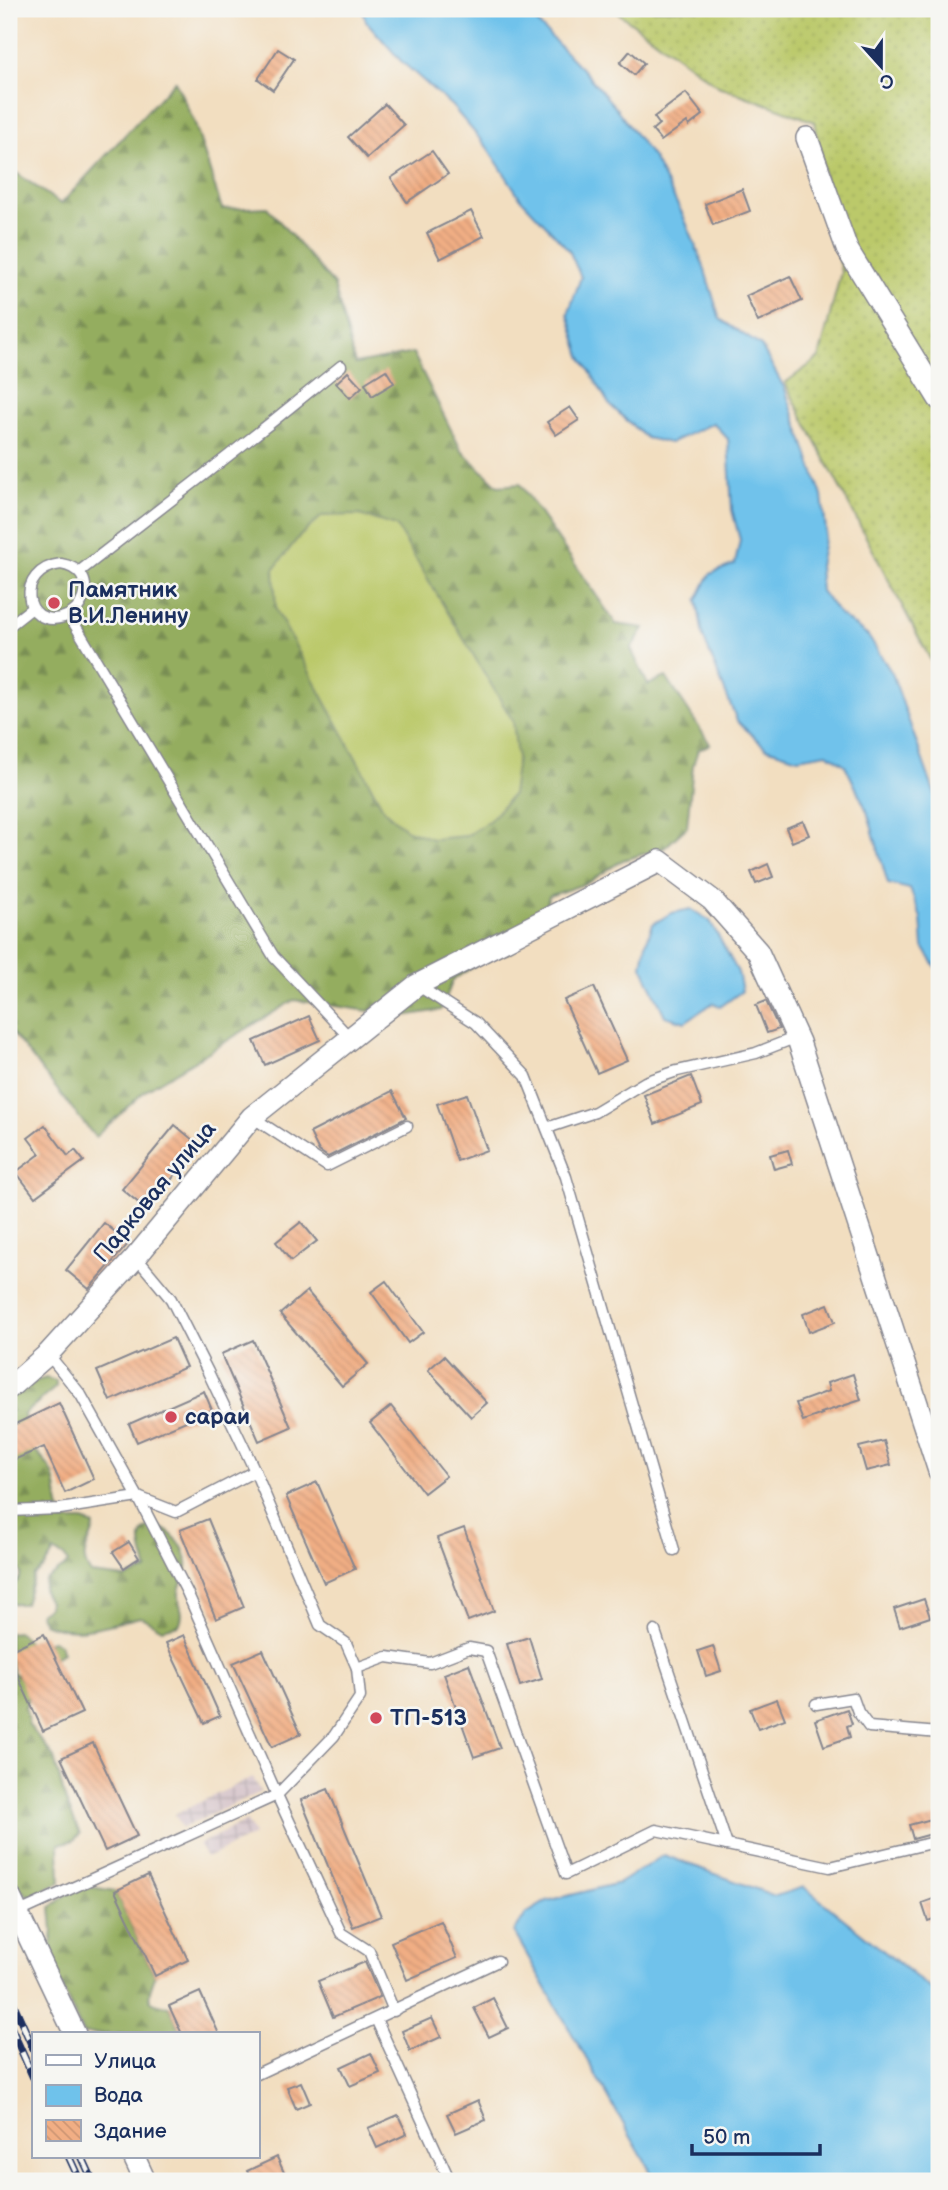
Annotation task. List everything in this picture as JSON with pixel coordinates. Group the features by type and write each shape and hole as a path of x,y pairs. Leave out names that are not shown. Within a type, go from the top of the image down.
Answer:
{"street":[{"path":"807,138 847,249 939,399"},
{"name":"Парковая улица","path":"9,1388 48,1354 136,1257 252,1117 417,985 660,861 712,900 758,952 797,1037"},
{"path":"797,1037 939,1471"},
{"path":"13,1904 74,2032"},
{"path":"134,2158 145,2181"}],"lane":[{"path":"80,571 341,366"},
{"path":"61,564 80,571 84,581 83,601 69,615 49,618 39,615 32,608 29,587 41,570 50,565 61,564"},
{"path":"9,626 32,608"},
{"path":"69,615 274,957 350,1038"},
{"path":"417,985 476,1023 526,1076 566,1177 674,1550"},
{"path":"547,1128 595,1112 645,1082 677,1071 756,1053 797,1037"},
{"path":"252,1117 327,1166 407,1126"},
{"path":"13,1904 277,1796 334,1736 360,1697 357,1668 346,1643 320,1625 256,1471 171,1299 136,1257"},
{"path":"48,1354 81,1395 138,1497 187,1592 341,1933 369,1951 394,2011"},
{"path":"9,1511 60,1509 138,1497 176,1512 256,1471"},
{"path":"655,1631 727,1845"},
{"path":"357,1668 387,1657 430,1663 469,1648 486,1651 566,1874 656,1830 830,1867 939,1841"},
{"path":"816,1704 853,1698 858,1712 869,1727 939,1733"},
{"path":"259,2073 498,1961"},
{"path":"376,2019 450,2181"}],"shaded area":[{"path":"253,1777 260,1792 182,1828 175,1814"},
{"path":"247,1821 254,1835 206,1858 199,1844"}],"green space":[{"path":"613,9 939,9 939,676 785,383 819,358 841,272 815,122 718,86"},
{"path":"175,81 194,121 222,209 267,207 334,285 355,364 413,353 461,450 498,486 520,484 616,624 644,628 631,649 648,685 666,677 710,744 698,750 693,765 687,827 664,848 623,860 587,883 549,896 538,929 510,952 486,958 453,980 441,1010 403,1016 294,1000 146,1090 95,1137 9,1029 9,168 61,204"},
{"path":"359,515 396,526 513,721 517,758 512,795 490,820 466,836 432,839 405,829 384,810 276,610 274,569 298,538 322,516"},
{"path":"9,1372 30,1383 46,1378 56,1381 56,1387 24,1414 25,1422 33,1447 53,1475 60,1509 58,1513 62,1521 83,1521 94,1525 85,1553 91,1574 126,1578 147,1570 141,1538 144,1530 150,1527 165,1530 180,1543 185,1552 187,1566 179,1589 182,1616 179,1625 162,1629 141,1617 80,1630 44,1623 39,1613 48,1607 49,1602 43,1591 45,1580 68,1562 65,1557 54,1552 44,1567 34,1575 25,1604 13,1604 9,1600 11,1590 21,1573 9,1556"},
{"path":"17,1632 38,1648 53,1640 60,1645 63,1653 50,1660 16,1660 11,1664 13,1672 26,1684 29,1692 25,1708 29,1725 54,1758 66,1802 80,1834 74,1840 59,1844 60,1882 31,1897 19,1889 9,1871 9,1633"},
{"path":"91,1887 115,1891 155,1976 149,1994 151,2001 169,2006 181,2032 82,2032 49,1958 53,1931 51,1907 71,1891"}],"water":[{"path":"362,9 524,9 584,71 653,158 683,215 703,264 720,319 761,346 785,389 822,496 826,530 819,566 821,591 840,615 868,636 892,673 939,806 939,972 923,947 921,918 910,889 888,884 867,811 845,765 827,753 798,758 766,748 737,721 703,637 697,600 710,574 735,564 740,540 732,510 728,439 713,423 670,443 646,438 609,404 581,356 568,314 581,277 569,250 521,199 487,147 452,106 401,61 366,21"},
{"path":"691,909 710,921 738,972 742,991 720,1007 713,1003 685,1022 665,1016 642,966 653,924 672,913"},
{"path":"664,1855 775,1896 804,1887 932,1990 939,2003 939,2181 656,2181 514,1932 526,1914 547,1901 619,1883"}],"building":[{"path":"278,49 294,59 273,90 258,79"},
{"path":"630,51 644,63 634,75 620,63"},
{"path":"686,93 703,115 689,126 687,122 661,141 652,130 659,124 654,117"},
{"path":"385,104 404,125 367,158 348,137"},
{"path":"432,151 448,174 407,202 391,178"},
{"path":"742,189 750,211 713,225 705,204"},
{"path":"471,211 484,236 440,259 427,233"},
{"path":"790,276 802,301 758,322 746,296"},
{"path":"386,370 394,383 372,396 365,383"},
{"path":"348,372 362,387 350,398 336,383"},
{"path":"570,407 579,420 556,435 547,422"},
{"path":"803,821 809,835 792,842 786,828"},
{"path":"768,864 773,877 756,884 751,872"},
{"path":"594,987 627,1060 597,1073 564,1000"},
{"path":"766,1001 779,1029 767,1033 756,1005"},
{"path":"309,1016 320,1040 265,1065 254,1041"},
{"path":"691,1076 702,1105 655,1124 644,1095"},
{"path":"392,1091 406,1118 328,1157 319,1151 310,1133"},
{"path":"467,1094 487,1150 457,1161 437,1104"},
{"path":"45,1125 68,1156 75,1150 84,1161 35,1197 16,1172 40,1154 28,1138"},
{"path":"175,1125 200,1146 146,1209 122,1189"},
{"path":"788,1150 792,1164 774,1169 770,1155"},
{"path":"301,1222 317,1241 291,1261 276,1242"},
{"path":"104,1223 129,1243 89,1289 66,1270"},
{"path":"386,1281 423,1332 408,1343 371,1292"},
{"path":"307,1291 368,1364 342,1386 280,1314"},
{"path":"828,1304 835,1322 809,1332 803,1314"},
{"path":"173,1338 186,1367 110,1401 97,1371"},
{"path":"253,1340 291,1427 259,1441 221,1354"},
{"path":"444,1356 487,1403 471,1417 428,1370"},
{"path":"853,1374 861,1400 803,1421 796,1403 829,1391 827,1383"},
{"name":"сараи","path":"204,1391 212,1410 137,1442 129,1424"},
{"path":"59,1403 94,1479 65,1493 44,1447 9,1462 9,1427"},
{"path":"391,1406 446,1476 424,1493 370,1423"},
{"path":"884,1441 891,1465 866,1471 859,1447"},
{"path":"317,1482 355,1569 324,1583 286,1496"},
{"path":"208,1519 244,1607 216,1619 180,1530"},
{"path":"464,1528 494,1611 468,1621 437,1538"},
{"path":"129,1542 139,1558 124,1568 113,1552"},
{"path":"924,1599 930,1617 900,1627 894,1609"},
{"path":"44,1634 82,1713 43,1731 9,1657 9,1651"},
{"path":"184,1635 220,1716 204,1723 166,1643"},
{"path":"529,1637 542,1679 520,1686 507,1644"},
{"path":"713,1646 721,1671 706,1676 698,1651"},
{"path":"263,1650 301,1734 272,1747 233,1663"},
{"path":"469,1664 500,1748 474,1757 444,1674"},
{"path":"777,1699 785,1719 758,1729 750,1709"},
{"path":"847,1709 852,1724 847,1726 850,1737 824,1746 815,1720"},
{"path":"93,1743 137,1836 105,1851 61,1758"},
{"path":"328,1789 381,1916 353,1927 301,1800"},
{"path":"939,1817 939,1832 913,1839 909,1825"},
{"path":"148,1875 188,1960 155,1976 115,1891"},
{"path":"939,1897 939,1917 928,1921 922,1903"},
{"path":"441,1921 457,1958 407,1980 391,1942"},
{"path":"365,1962 380,1997 333,2017 318,1981"},
{"path":"200,1992 218,2032 181,2032 169,2006"},
{"path":"493,1998 508,2028 489,2037 474,2008"},
{"path":"432,2018 441,2037 410,2051 402,2031"},
{"path":"371,2053 380,2073 350,2086 341,2067"},
{"path":"301,2082 310,2103 296,2109 287,2087"},
{"path":"478,2100 486,2120 456,2133 447,2114"},
{"path":"398,2115 407,2134 377,2148 368,2128"},
{"path":"277,2157 286,2177 277,2181 252,2181 247,2171"}],"railway":[{"path":"9,1994 32,2046"},
{"path":"9,2023 32,2075"},
{"path":"69,2158 80,2181"},
{"path":"82,2158 93,2181"}],"place":[{"name":"Памятник В.И.Ленину","path":"54,603"},
{"name":"сараи","path":"171,1417"},
{"name":"ТП-513","path":"376,1718"}]}
